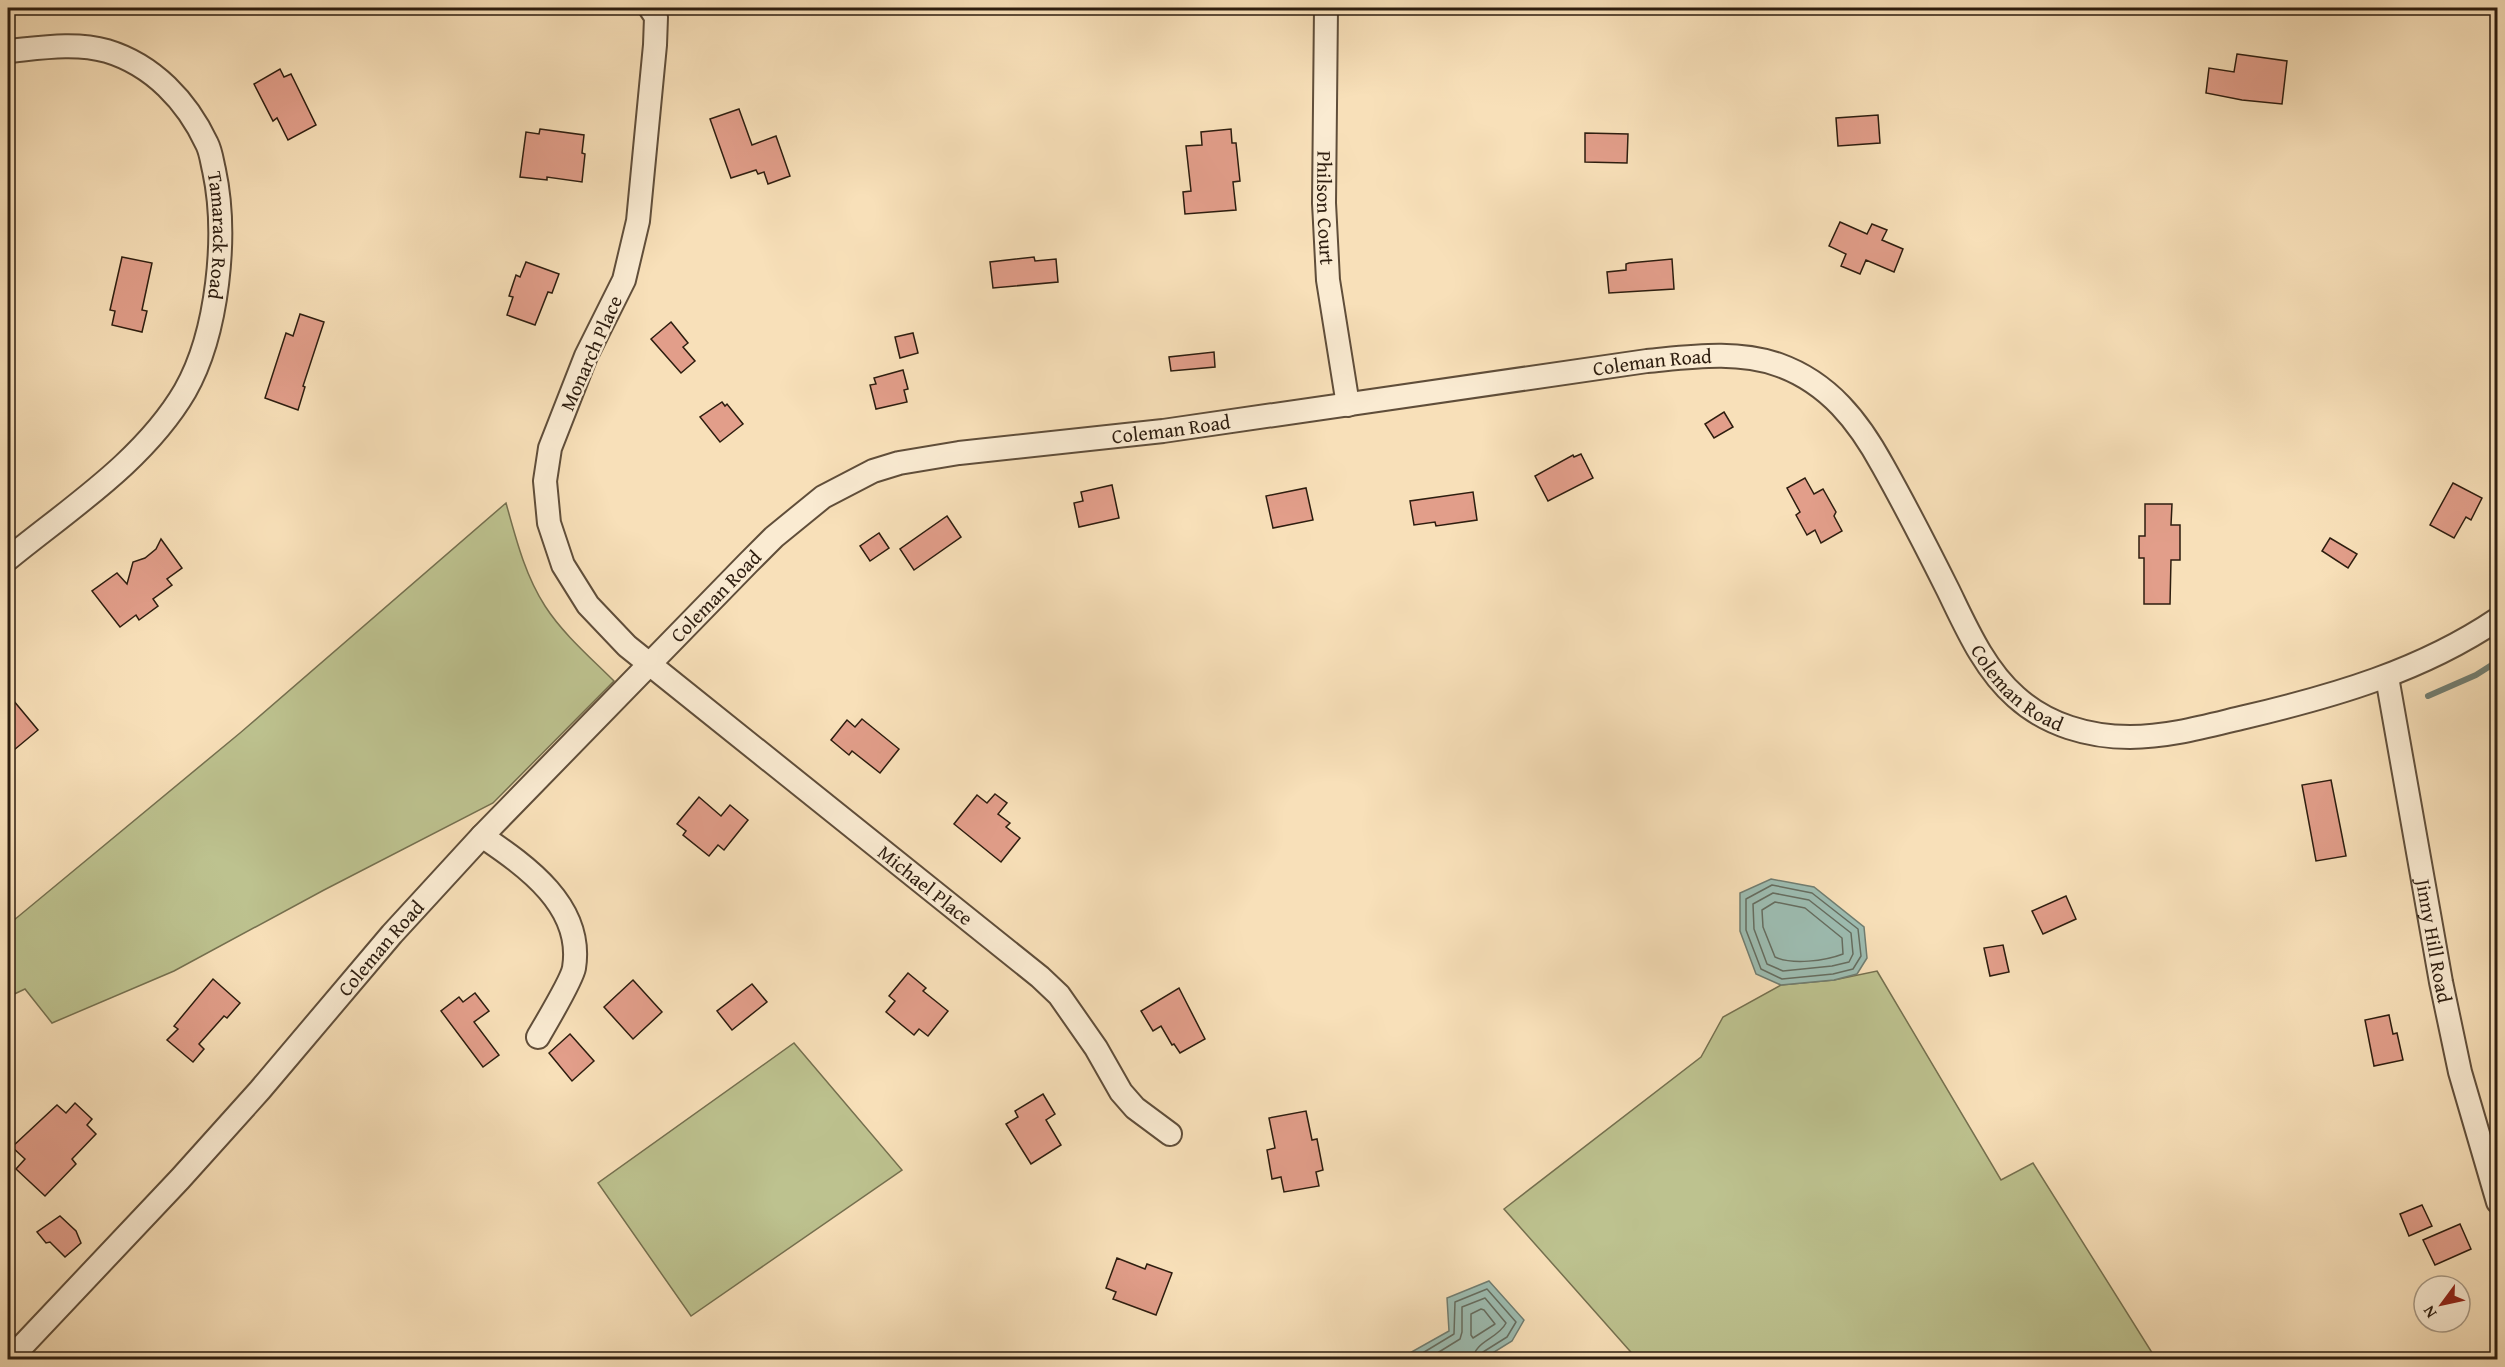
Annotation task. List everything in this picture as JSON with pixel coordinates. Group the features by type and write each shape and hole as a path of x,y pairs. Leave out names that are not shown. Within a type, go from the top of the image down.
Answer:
{"street":[{"name":"Monarch Place","path":"649,664 627,646 588,604 563,565 549,523 545,481 550,448 586,356 624,280 638,221 655,45 656,17 650,8"},
{"name":"Philson Court","path":"1326,8 1324,180 1328,280 1348,405"},
{"name":"Tamarack Road","path":"8,51 58,46 106,51 144,67 161,80 185,106 208,146 218,189 220,236 216,299 207,338 184,392 144,446 8,559"},
{"name":"Coleman Road","path":"9,1359 180,1179 260,1090 392,934 482,836 649,664 781,531 823,497 873,471 933,456 1142,434 1647,361 1720,355 1741,356 1777,364 1822,388 1845,409 1863,431 1896,489 1991,669 2016,697 2046,718 2066,727 2098,735 2130,737 2171,734 2281,708 2387,677 2443,653 2498,619"},
{"name":"Michael Place","path":"649,664 1040,976 1066,1004 1096,1048 1121,1092 1135,1108 1170,1134"},
{"name":"Jinny Hill Road","path":"2387,677 2444,994 2468,1102 2498,1202"},
{"path":"482,836 526,867 544,884 570,923 574,943 574,970 538,1037"}],"green space":[{"path":"506,503 517,543 545,606 569,636 614,681 493,803 174,971 52,1023 25,989 8,997 8,925 240,733"},
{"path":"1877,971 2001,1180 2033,1163 2156,1359 2079,1359 2076,1354 2072,1360 1637,1359 1504,1209 1701,1057 1723,1017 1781,985 1834,980"},
{"path":"794,1043 902,1170 691,1316 598,1183"}],"water":[{"path":"1771,879 1814,887 1864,927 1867,958 1857,974 1834,980 1781,985 1756,974 1740,931 1740,893"},
{"path":"1489,1281 1524,1320 1512,1341 1483,1359 1399,1359 1449,1331 1447,1298"}],"building":[{"path":"2237,54 2287,61 2282,104 2206,93 2209,68 2234,72"},
{"path":"280,69 284,77 291,74 316,125 288,140 277,118 273,121 254,84"},
{"path":"739,109 752,145 776,136 790,176 768,184 764,172 758,174 756,170 731,178 710,119"},
{"path":"1878,115 1880,143 1838,146 1836,118"},
{"path":"540,129 584,135 582,153 585,154 582,182 547,177 547,180 520,177 526,132 539,134"},
{"path":"1231,129 1232,143 1236,143 1240,181 1233,182 1236,210 1185,214 1183,192 1191,191 1186,146 1202,145 1201,132"},
{"path":"1585,133 1628,134 1627,163 1585,162"},
{"path":"1840,222 1867,234 1872,224 1887,230 1882,240 1903,249 1894,272 1866,260 1860,274 1841,266 1846,254 1829,246"},
{"path":"122,257 152,263 142,310 147,311 142,332 112,325 115,311 110,310"},
{"path":"1034,257 1035,261 1056,259 1058,282 993,288 990,262"},
{"path":"1672,259 1674,289 1609,293 1607,272 1626,270 1626,264 1629,263"},
{"path":"526,262 559,274 552,293 548,292 535,325 507,315 513,297 509,296 516,275 520,277"},
{"path":"300,314 324,322 303,386 305,387 298,410 265,398 286,333 293,336"},
{"path":"671,322 688,343 683,347 695,361 681,373 651,339"},
{"path":"913,333 918,353 900,358 895,337"},
{"path":"1214,352 1215,367 1171,371 1169,357"},
{"path":"903,370 908,389 904,390 907,402 876,409 870,385 876,384 874,378"},
{"path":"722,402 725,406 727,404 743,424 720,442 700,417"},
{"path":"1724,412 1733,427 1714,438 1705,424"},
{"path":"1581,454 1593,478 1548,501 1535,476 1573,455 1574,457"},
{"path":"1805,478 1814,494 1823,489 1836,512 1834,516 1842,531 1821,543 1815,530 1807,535 1796,515 1800,512 1787,488"},
{"path":"2453,483 2482,498 2471,520 2466,517 2454,538 2430,525"},
{"path":"1112,485 1119,518 1079,527 1074,503 1083,501 1081,492"},
{"path":"1306,488 1313,520 1273,528 1266,496"},
{"path":"1473,492 1477,520 1436,526 1435,522 1414,525 1410,501"},
{"path":"2145,504 2172,504 2171,525 2180,525 2180,560 2171,560 2170,604 2144,604 2144,558 2139,558 2139,536 2145,536"},
{"path":"947,516 961,537 914,570 900,549"},
{"path":"879,533 889,548 870,561 860,546"},
{"path":"2330,538 2357,554 2348,568 2322,551"},
{"path":"161,539 182,568 167,579 172,585 153,599 158,606 139,620 136,615 120,627 92,591 117,573 127,584 133,562 145,558 156,549"},
{"path":"8,694 38,730 8,755"},
{"path":"862,719 899,749 880,773 852,751 849,755 831,740 847,720 855,727"},
{"path":"2331,780 2346,856 2316,861 2302,785"},
{"path":"995,794 1007,803 998,814 1010,823 1006,827 1020,838 1001,862 954,824 977,795 987,803"},
{"path":"699,797 721,816 730,805 748,820 724,850 718,845 709,856 683,835 686,831 677,824"},
{"path":"2066,896 2076,919 2043,934 2032,911"},
{"path":"2003,945 2009,972 1990,976 1984,948"},
{"path":"908,973 926,988 923,991 948,1011 928,1036 919,1029 914,1035 886,1012 895,1001 889,996"},
{"path":"213,979 240,1003 227,1018 224,1016 199,1044 204,1049 193,1062 167,1040 178,1029 174,1026"},
{"path":"633,980 662,1012 633,1039 604,1007"},
{"path":"752,984 767,1002 732,1030 717,1011"},
{"path":"1179,988 1205,1039 1180,1053 1174,1044 1172,1045 1161,1026 1153,1031 1141,1011"},
{"path":"475,993 489,1011 474,1022 499,1055 483,1067 441,1011 459,997 463,1002"},
{"path":"2389,1015 2393,1034 2397,1033 2403,1060 2374,1066 2365,1020"},
{"path":"570,1034 594,1061 572,1081 549,1053"},
{"path":"1043,1094 1055,1114 1046,1120 1061,1145 1031,1164 1006,1124 1018,1117 1015,1111"},
{"path":"75,1103 92,1119 87,1125 96,1134 72,1159 76,1164 45,1196 16,1169 25,1159 12,1147 57,1105 66,1113"},
{"path":"1306,1111 1312,1140 1317,1139 1323,1170 1316,1172 1319,1186 1284,1192 1281,1177 1272,1179 1267,1150 1275,1148 1269,1118"},
{"path":"2422,1205 2432,1226 2409,1236 2400,1214"},
{"path":"60,1216 76,1231 81,1243 65,1257 50,1242 46,1243 37,1232"},
{"path":"2460,1224 2471,1249 2435,1265 2423,1240"},
{"path":"1117,1258 1145,1269 1147,1264 1172,1273 1156,1315 1113,1299 1116,1292 1106,1288"}],"waterway":[{"path":"2428,696 2476,675 2498,661"}]}
